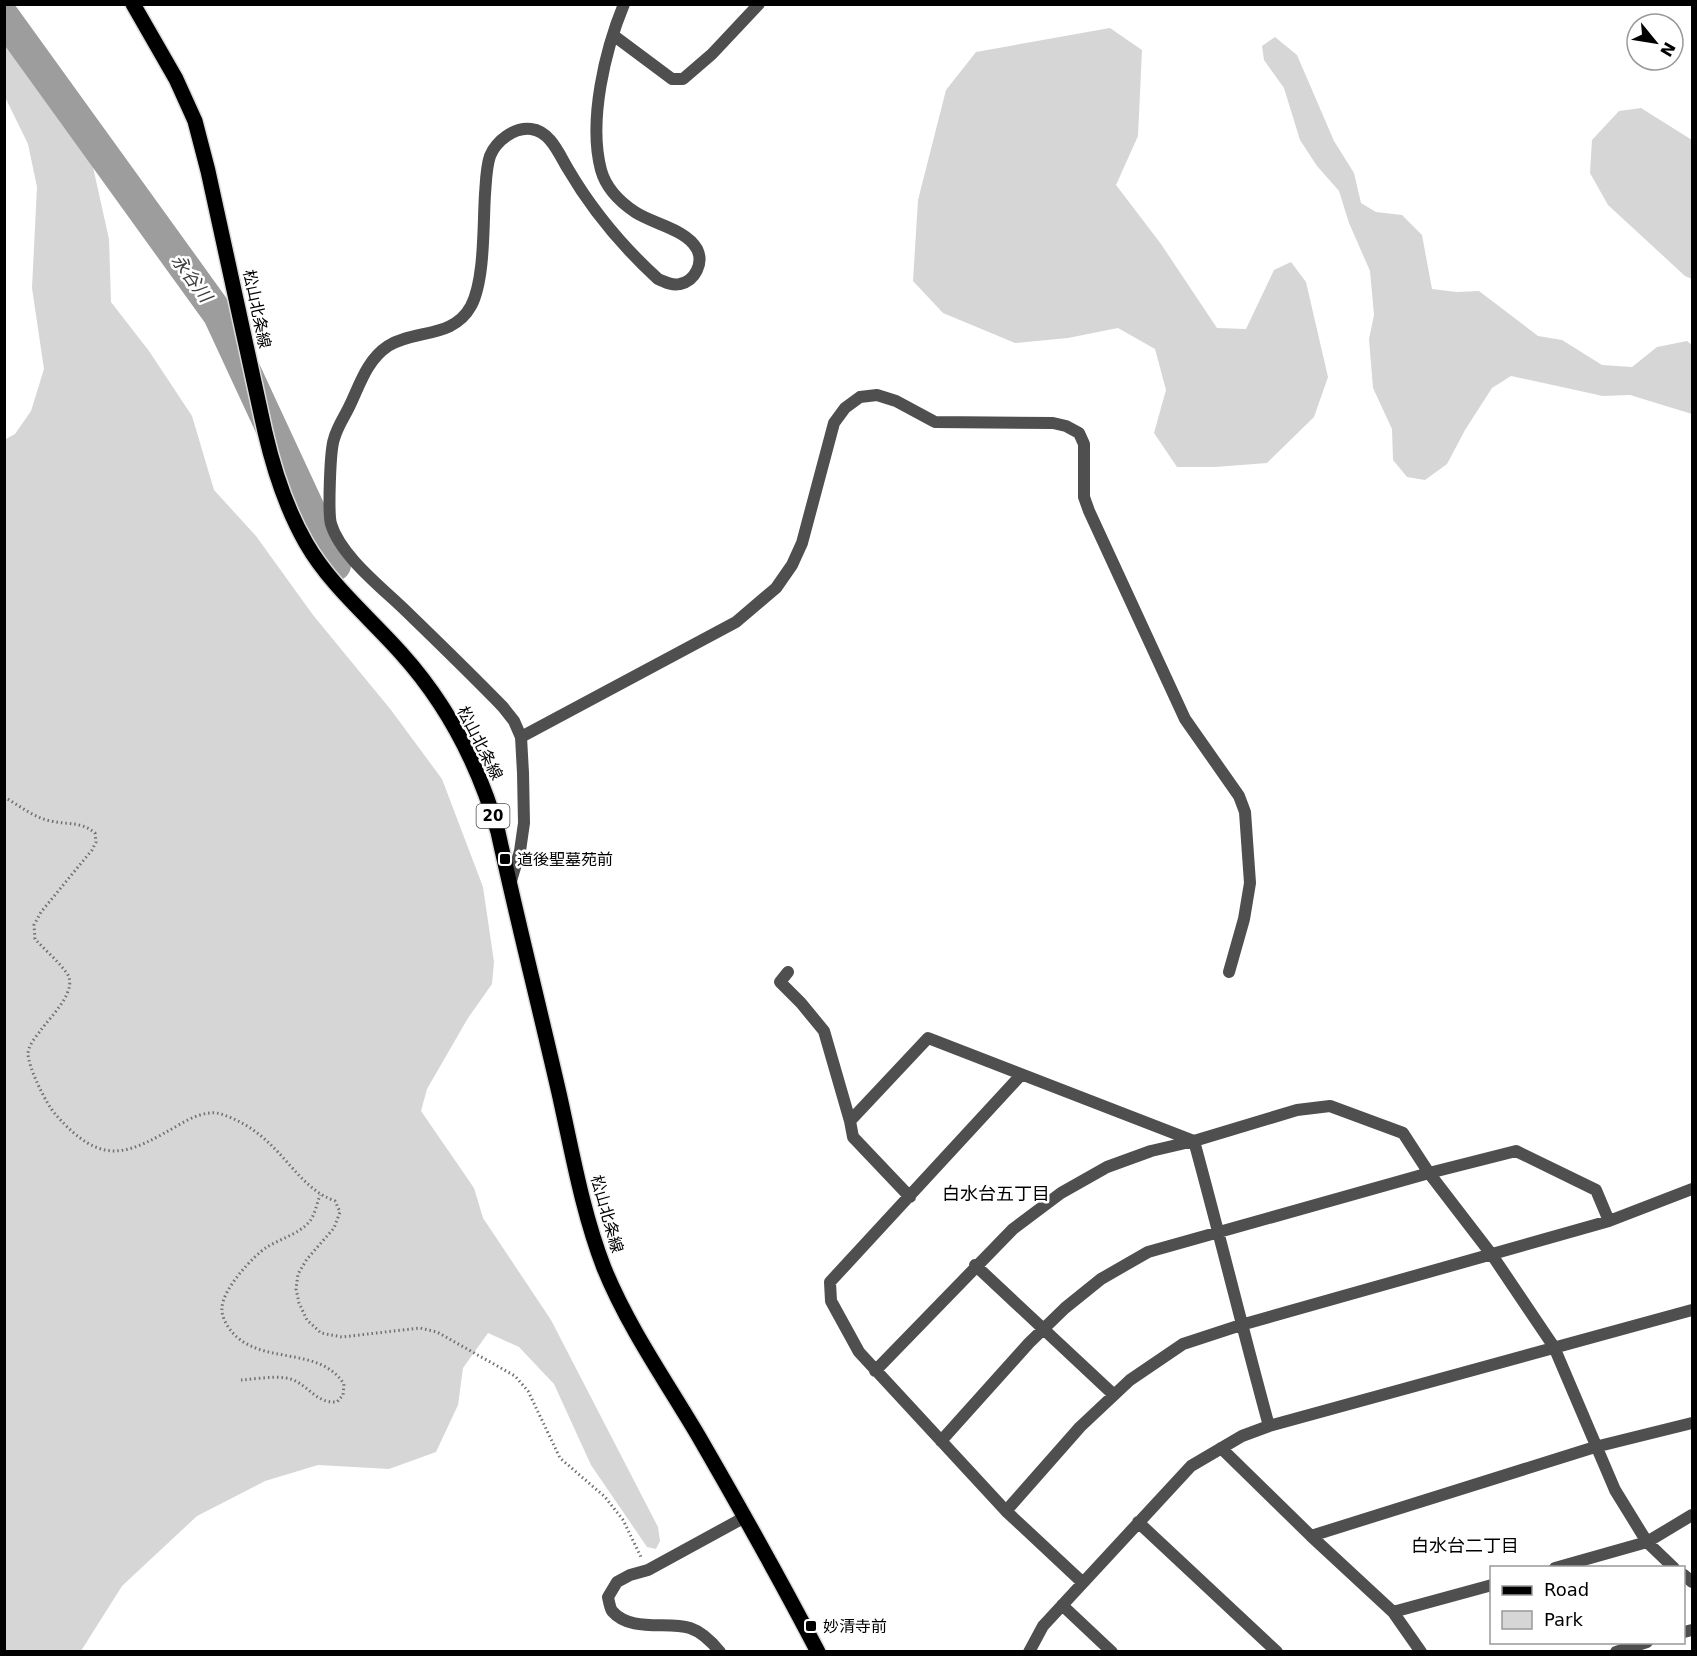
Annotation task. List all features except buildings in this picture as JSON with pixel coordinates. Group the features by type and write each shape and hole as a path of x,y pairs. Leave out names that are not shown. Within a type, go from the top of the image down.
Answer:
{"main road":[{"name":"松山北条線","path":"133,4 176,79 195,121 269,450 287,506 306,544 325,571 402,653 425,681 444,709 476,766 488,799 510,885 591,1232 604,1268 649,1358 682,1409 745,1517 818,1652"}],"street":[{"path":"510,885 520,851 524,823 521,737 503,706 367,575 338,538 331,524 333,441 361,380 378,354 402,339 428,335 452,326 463,318 471,306 479,278 486,174 490,157 497,144 509,134 522,129 533,129 543,134 554,145 578,187 603,221 658,279 669,284 680,284 691,278 698,270 700,259 696,248 688,239 637,213 620,201 602,171 597,138 597,117 613,35 624,4"},
{"path":"613,35 672,79 683,79 712,54 759,4"},
{"path":"521,737 736,621 776,588 792,565 802,543 834,423 845,408 860,397 877,395 896,401 935,422 1053,423 1066,426 1079,434 1084,444 1084,497 1161,669 1185,719 1239,796 1245,812 1250,883 1244,919 1229,972"},
{"path":"788,972 780,982 824,1031 853,1137 910,1197"},
{"path":"850,1121 928,1038 1194,1141"},
{"path":"1021,1075 830,1282 831,1300 859,1352 875,1371 1006,1511 1082,1582"},
{"path":"875,1371 1012,1228 1107,1167 1151,1151 1194,1141 1297,1110 1330,1106 1403,1133 1429,1173 1492,1255 1554,1347 1615,1490 1647,1542 1672,1566"},
{"path":"1194,1141 1269,1426"},
{"path":"941,1441 1044,1329 1101,1279 1148,1252 1429,1173 1516,1151 1596,1190 1609,1221"},
{"path":"1006,1511 1080,1426 1130,1380 1183,1344 1241,1325 1609,1221 1692,1189"},
{"path":"975,1265 1114,1395"},
{"path":"1029,1652 1043,1626 1191,1466 1242,1436 1269,1426 1692,1310"},
{"path":"1311,1536 1595,1447 1692,1423"},
{"path":"1221,1448 1393,1612 1421,1652"},
{"path":"1562,1566 1647,1542 1692,1515"},
{"path":"720,1652 709,1639 690,1628 638,1623 622,1618 611,1610 608,1597 617,1582 630,1575 648,1570 745,1517"},
{"path":"1138,1522 1277,1652"},
{"path":"1393,1612 1490,1585"},
{"path":"1062,1605 1112,1652"},
{"path":"1616,1652 1641,1644"}],"path":[{"path":"4,796 38,817 51,821 75,823 88,827 95,833 96,842 92,850 41,912 34,925 35,939 68,973 70,986 64,998 30,1044 28,1055 40,1091 52,1111 69,1130 95,1148 116,1152 139,1146 196,1116 218,1113 245,1124 271,1144 320,1195 335,1201 340,1212 334,1228 307,1259 298,1274 296,1289 299,1303 307,1320 321,1334 342,1337 420,1328 437,1332 515,1376 528,1391 560,1458 605,1497 623,1520 648,1570"},
{"path":"241,1380 286,1378 303,1385 327,1403 337,1402 343,1395 344,1384 340,1377 328,1368 305,1358 267,1352 239,1340 227,1326 222,1308 229,1289 251,1261 266,1247 298,1231 311,1219 320,1195"}],"green space":[{"path":"1110,28 1142,50 1138,136 1116,185 1161,244 1217,328 1246,329 1274,270 1291,262 1306,282 1328,377 1314,417 1267,463 1177,467 1154,433 1166,390 1155,349 1118,328 1068,338 1015,343 943,313 913,281 918,200 946,90 976,52"},
{"path":"11,36 73,129 93,167 109,239 111,302 149,351 192,416 214,490 256,536 313,615 391,710 442,779 483,887 494,962 492,984 468,1018 427,1089 421,1111 474,1188 483,1218 551,1320 658,1527 660,1541 656,1549 647,1547 591,1465 554,1384 519,1347 488,1333 463,1368 458,1405 436,1452 389,1469 318,1465 265,1481 197,1516 122,1586 81,1651 5,1651 4,440 15,434 31,411 44,369 32,288 37,187 28,144 5,97 5,37"},
{"path":"1275,37 1297,55 1334,141 1354,173 1361,203 1376,212 1402,215 1422,235 1432,289 1457,292 1479,291 1538,336 1562,340 1602,365 1632,367 1657,347 1687,341 1692,345 1692,414 1630,395 1603,396 1511,376 1492,388 1465,430 1447,464 1425,480 1407,477 1393,460 1392,429 1373,388 1369,339 1374,315 1370,271 1349,223 1339,191 1317,166 1300,140 1284,88 1264,60 1262,46"},
{"path":"1641,108 1692,140 1692,279 1685,276 1608,205 1590,173 1592,140 1619,111"}],"waterway":[{"name":"永谷川","path":"4,17 219,315 335,565"}],"place":[{"name":"道後聖墓苑前","path":"505,859"},
{"name":"妙清寺前","path":"811,1626"}],"district":[{"name":"白水台五丁目","path":"996,1193"},
{"name":"白水台二丁目","path":"1465,1545"}]}
